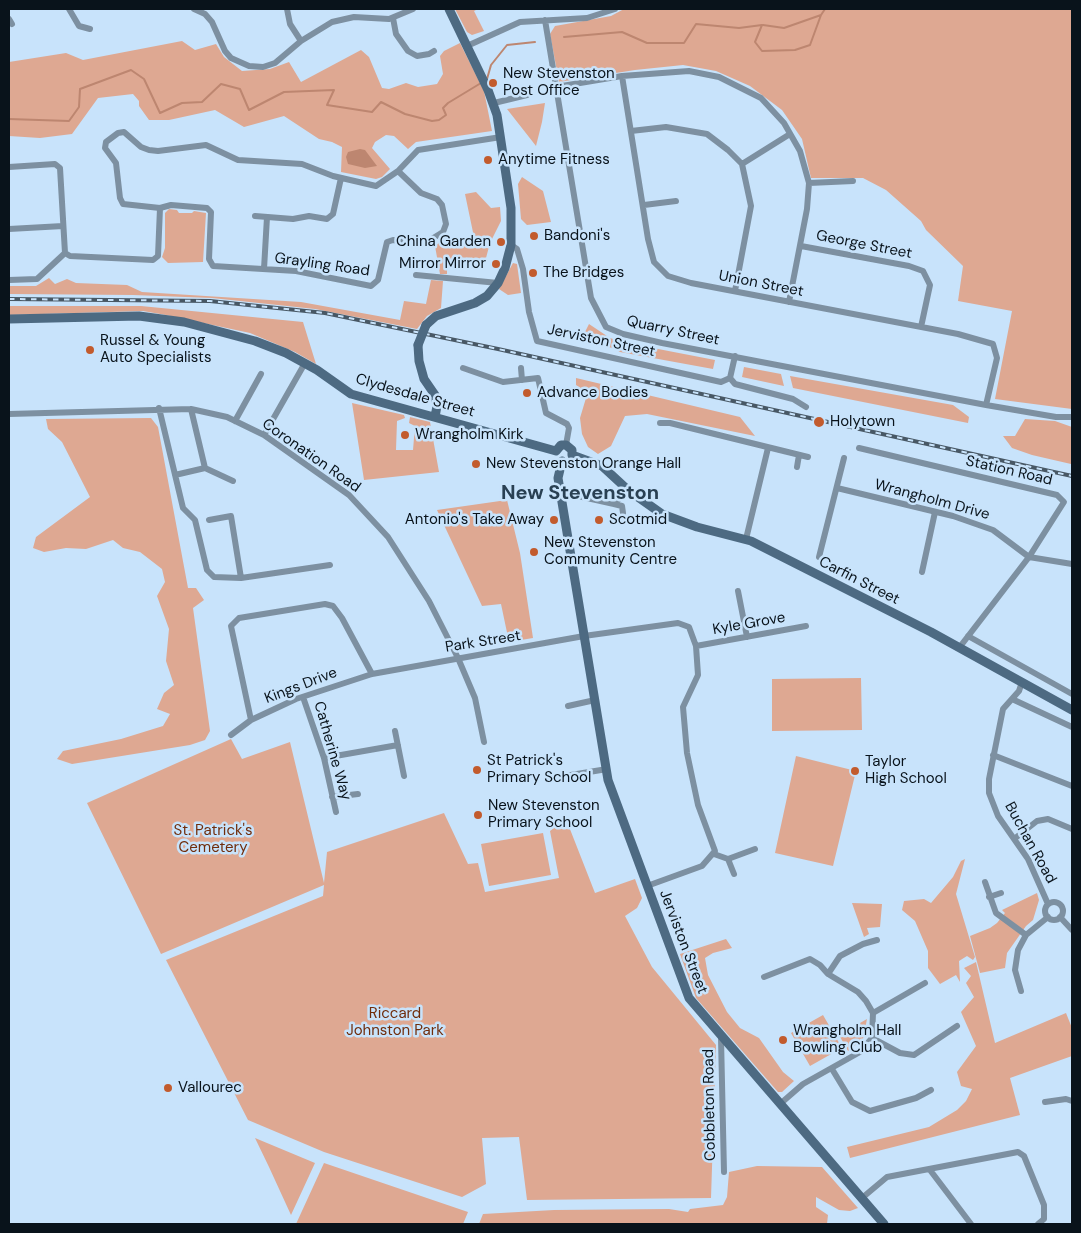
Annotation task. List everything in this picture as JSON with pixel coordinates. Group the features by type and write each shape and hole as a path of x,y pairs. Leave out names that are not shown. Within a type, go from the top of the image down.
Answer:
{"main road":[{"path":"436,417 437,406 434,395 424,379 419,361 418,344 426,325 436,316 481,300 498,283 509,257 511,244 511,208 494,103 449,9"},
{"name":"Clydesdale Street","path":"9,319 153,317 184,322 255,341 305,363 351,394 556,451"},
{"path":"561,445 566,445 572,450 572,455 569,459 562,461 556,456 556,451 561,445"},
{"name":"Carfin Street","path":"572,455 602,466 628,490 662,514 697,527 746,539 959,648 1072,710"},
{"name":"Jerviston Street","path":"562,461 558,478 560,492 607,769 615,803 689,998 721,1038 884,1224"}],"street":[{"path":"69,9 80,26 90,29"},
{"path":"194,9 205,14 212,22 225,51 231,58 249,66 263,67 274,62 301,41 332,22 354,17 393,18 413,9"},
{"path":"287,9 290,24 301,41"},
{"path":"354,9 354,17"},
{"path":"467,46 520,22 587,18 615,9"},
{"path":"393,18 396,34 408,51 417,56 434,51"},
{"name":"Quarry Street","path":"545,20 591,298 606,326 622,334 662,344 735,356 986,405 1056,417 1072,416"},
{"path":"556,87 622,76 689,71 718,77 761,98 784,123 800,151 809,183 808,209 789,302"},
{"name":"Union Street","path":"622,76 648,239 654,262 668,276 789,302 921,327 993,344 997,358 986,405"},
{"path":"494,103 527,94"},
{"path":"631,131 666,127 707,134 728,150 742,164 751,206 735,291"},
{"name":"Grayling Road","path":"341,178 302,164 238,160 206,145 158,151 149,150 142,147 124,132 118,133 106,142 106,151 116,163 120,198 123,204 160,208 171,205 207,208 212,216 209,259 211,264 216,266 296,271 367,285 377,283 387,242 393,240 422,245 443,232 446,224 442,205 438,199 421,193 398,171"},
{"path":"742,164 790,134"},
{"path":"255,216 293,219 309,216 324,219 331,217 341,178 376,186 398,171 418,150 501,137"},
{"path":"9,167 58,166 61,170 65,253"},
{"path":"809,183 853,181"},
{"path":"644,205 676,201"},
{"path":"65,253 70,256 153,260 158,256 160,208"},
{"path":"264,269 267,217"},
{"path":"9,229 63,226"},
{"name":"Jerviston Street","path":"511,244 517,249 523,269 529,312 537,341 721,382 730,378 735,384 793,398 806,407"},
{"name":"George Street","path":"800,246 909,266 923,271 930,285 921,327"},
{"path":"9,280 30,281 37,279 65,253"},
{"path":"416,275 498,283"},
{"path":"730,378 735,356"},
{"path":"264,435 305,363"},
{"path":"463,368 503,382 538,378 546,413 567,424 569,428 566,445"},
{"path":"521,368 522,380"},
{"path":"235,421 261,374"},
{"path":"159,408 183,508 195,520 207,570 214,577 242,578 330,565"},
{"name":"Coronation Road","path":"9,414 111,412 159,408 191,409 235,421 264,435 350,495 388,537 428,601 458,658 475,698 484,742"},
{"path":"191,409 205,468"},
{"path":"660,424 665,422 808,457"},
{"path":"746,539 768,448"},
{"name":"Station Road","path":"859,448 1057,495 1064,502 1029,557 959,648"},
{"path":"797,466 799,455"},
{"path":"818,556 844,458"},
{"path":"175,475 205,468 233,481"},
{"name":"Wrangholm Drive","path":"837,488 935,512 993,530 1029,557 1072,564"},
{"path":"614,504 628,490"},
{"path":"560,492 622,506 622,513"},
{"path":"922,572 935,512"},
{"path":"208,520 231,516 242,578"},
{"path":"738,591 747,637"},
{"path":"251,720 231,626 239,618 325,604 333,606 342,618 372,674"},
{"name":"Park Street","path":"386,672 584,636 678,623 689,627 696,646"},
{"name":"Kyle Grove","path":"696,646 806,626"},
{"path":"968,636 1072,694"},
{"path":"696,646 698,675 683,707 687,753 698,805 714,854"},
{"name":"Kings Drive","path":"231,735 251,720 303,697 372,674 386,672"},
{"name":"Buchan Road","path":"1022,682 1012,699 1003,709 993,755 989,793 998,816 1028,859 1048,904"},
{"name":"Catherine Way","path":"303,697 324,758 336,812"},
{"path":"1012,699 1072,726"},
{"path":"568,706 595,700"},
{"path":"395,731 404,776"},
{"path":"324,758 398,745"},
{"path":"993,755 1072,786"},
{"path":"571,775 607,769"},
{"path":"332,797 358,794"},
{"path":"1014,839 1037,821 1048,818 1072,829"},
{"path":"714,854 728,859 755,850"},
{"path":"647,886 702,866 714,854"},
{"path":"728,859 734,874"},
{"path":"985,882 999,917 1026,935"},
{"path":"990,897 1001,893"},
{"path":"1054,902 1060,904 1063,910 1060,917 1054,920 1048,917 1046,910 1048,904 1054,902"},
{"path":"1021,991 1015,970 1018,950 1026,935 1048,917"},
{"path":"1060,917 1072,930"},
{"path":"828,974 840,956 863,944 877,940"},
{"path":"764,977 810,959 820,965 828,974 858,992 873,1013 872,1038 860,1052 802,1084 780,1104"},
{"path":"873,1013 925,983"},
{"path":"872,1038 900,1053 914,1055 957,1026"},
{"name":"Cobbleton Road","path":"721,1038 724,1172"},
{"path":"832,1069 852,1102 870,1110 916,1098 931,1090"},
{"path":"1044,1102 1066,1098 1072,1101"},
{"path":"862,1198 887,1177 1018,1152 1024,1156 1044,1205 1044,1218 1038,1224"},
{"path":"930,1170 972,1224"}],"green space":[{"path":"455,9 478,9 474,11 484,31 472,35 467,32"},
{"path":"624,9 1072,9 1072,409 995,399 1012,311 958,301 963,266 926,230 921,221 886,190 863,178 811,178 802,139 782,110 750,86 716,71 683,65 635,70 559,82 550,34 555,26 611,16"},
{"path":"182,41 195,50 216,44 224,57 242,71 270,69 289,62 301,82 361,50 369,57 382,88 389,89 406,83 418,87 437,84 443,74 440,56 444,51 460,43 484,91 492,131 416,142 408,149 394,136 386,135 375,142 372,148 390,169 382,177 376,179 341,172 342,147 319,139 284,116 244,127 215,110 169,120 149,120 133,94 98,98 72,134 40,138 9,136 9,62 66,53 83,60"},
{"path":"545,103 542,122 536,146 507,109"},
{"path":"522,177 543,191 551,222 527,225 521,219 518,184"},
{"path":"476,192 491,208 500,207 501,221 490,243 486,258 478,269 454,266 447,269 447,274 440,274 435,246 446,237 454,244 474,237 465,194"},
{"path":"169,209 177,210 179,213 192,213 194,211 206,213 203,262 168,263 162,257 165,248 165,213"},
{"path":"513,263 517,264 521,293 508,295 499,289"},
{"path":"49,278 55,284 67,279 76,283 127,285 142,292 301,302 400,320 404,301 426,304 431,280 443,281 441,308 427,316 417,329 315,309 212,298 9,294 9,286 36,286"},
{"path":"9,306 141,306 303,322 316,364 295,352 250,333 166,315 143,311 9,315"},
{"path":"589,324 610,338 622,342 715,360 713,369 620,352 613,348 580,342"},
{"path":"744,367 781,374 784,386 742,377"},
{"path":"790,376 953,405 969,417 968,423 793,388"},
{"path":"576,378 740,417 755,436 647,414 625,416 611,446 598,454 588,447 582,434 580,418 586,398 584,390 576,385"},
{"path":"352,403 404,415 405,418 397,421 396,450 413,450 415,426 409,423 410,417 430,422 439,472 364,480"},
{"path":"151,418 158,427 188,588 196,588 204,600 193,608 210,731 205,740 190,745 72,764 57,759 63,751 121,739 163,726 170,714 157,709 164,693 174,685 166,661 169,629 157,596 165,582 162,569 140,552 123,548 113,540 86,549 66,548 44,552 33,548 36,537 90,497 62,442 48,429 46,419"},
{"path":"1025,419 1055,421 1072,427 1071,464 1032,455 1012,448 1003,436 1015,436"},
{"path":"507,500 520,553 533,638 509,642 501,604 482,606 437,510"},
{"path":"861,678 862,730 772,731 772,679"},
{"name":"Riccard Johnston Park","path":"231,739 242,759 290,742 324,883 327,852 444,813 468,864 478,863 485,892 559,878 550,831 566,819 595,893 635,879 642,898 637,908 625,916 652,967 716,1045 711,1198 527,1200 519,1137 482,1138 486,1184 462,1197 324,1152 248,1120 166,960 323,896 324,885 161,954 87,803"},
{"path":"796,756 856,771 833,866 775,853"},
{"path":"543,833 551,875 489,886 481,844"},
{"path":"965,859 956,894 975,957 973,960 967,956 959,961 960,982 956,975 940,984 928,968 928,951 915,921 902,910 904,901 924,899 931,903 953,877 961,861"},
{"path":"1037,893 1039,900 1033,920 1026,926 1007,953 1005,968 980,973 970,936 997,923 1005,913 1002,910"},
{"path":"852,903 882,904 880,927 867,928 869,934 864,937"},
{"path":"726,939 732,948 713,953 705,958 708,975 727,1012 740,1028 759,1038 783,1072 794,1081 782,1092 778,1092 696,998 680,954"},
{"path":"976,962 995,1043 1066,1013 1072,1028 1072,1056 1010,1078 1020,1115 850,1158 847,1147 929,1127 957,1110 966,1101 972,1089 961,1086 957,1072 976,1046 961,1012 974,997 966,983 971,976 964,968"},
{"path":"823,1015 842,1048 810,1066 791,1033"},
{"path":"867,1019 863,1039 848,1051 839,1035"},
{"path":"255,1138 315,1163 291,1215 269,1167"},
{"path":"324,1163 468,1212 463,1224 296,1224"},
{"path":"757,1166 822,1167 858,1208 850,1211 839,1210 816,1197 816,1207 828,1215 827,1224 479,1224 483,1214 554,1210 669,1209 688,1212 690,1209 723,1205 727,1197 729,1172"}],"shaded area":[{"path":"360,149 365,150 377,166 365,168 348,164 346,157 348,152"}],"waterway":[{"path":"763,25 784,28 821,15 825,9"},
{"path":"564,37 622,32 647,43 684,43 696,24 739,28 762,25 755,42 762,51 795,50 810,45 821,15"},
{"path":"487,79 491,65 507,45 535,42"},
{"path":"9,119 69,121 79,107 80,89 131,70 144,79 160,113 182,103 202,102 221,84 240,89 249,110 284,92 334,90 327,105 372,112 381,102 405,114 432,121 439,120 446,115 443,108 448,103 481,83"}],"railway":[{"path":"9,299 210,301 325,313 498,349 1072,476"}],"place":[{"name":"New Stevenston Post Office","path":"493,83"},
{"name":"Anytime Fitness","path":"488,160"},
{"name":"Bandoni's","path":"534,236"},
{"name":"China Garden","path":"501,242"},
{"name":"Mirror Mirror","path":"496,264"},
{"name":"The Bridges","path":"533,273"},
{"name":"Russel & Young Auto Specialists","path":"90,350"},
{"name":"Advance Bodies","path":"527,393"},
{"name":"Holytown","path":"819,422"},
{"name":"Wrangholm Kirk","path":"405,435"},
{"name":"New Stevenston Orange Hall","path":"476,464"},
{"name":"Antonio's Take Away","path":"554,520"},
{"name":"Scotmid","path":"599,520"},
{"name":"New Stevenston Community Centre","path":"534,552"},
{"name":"St Patrick's Primary School","path":"477,770"},
{"name":"Taylor High School","path":"855,771"},
{"name":"New Stevenston Primary School","path":"478,815"},
{"name":"Wrangholm Hall Bowling Club","path":"783,1040"},
{"name":"Vallourec","path":"168,1088"}],"district":[{"name":"New Stevenston","path":"580,494"}],"park label":[{"name":"St. Patrick's Cemetery","path":"213,840"}]}
